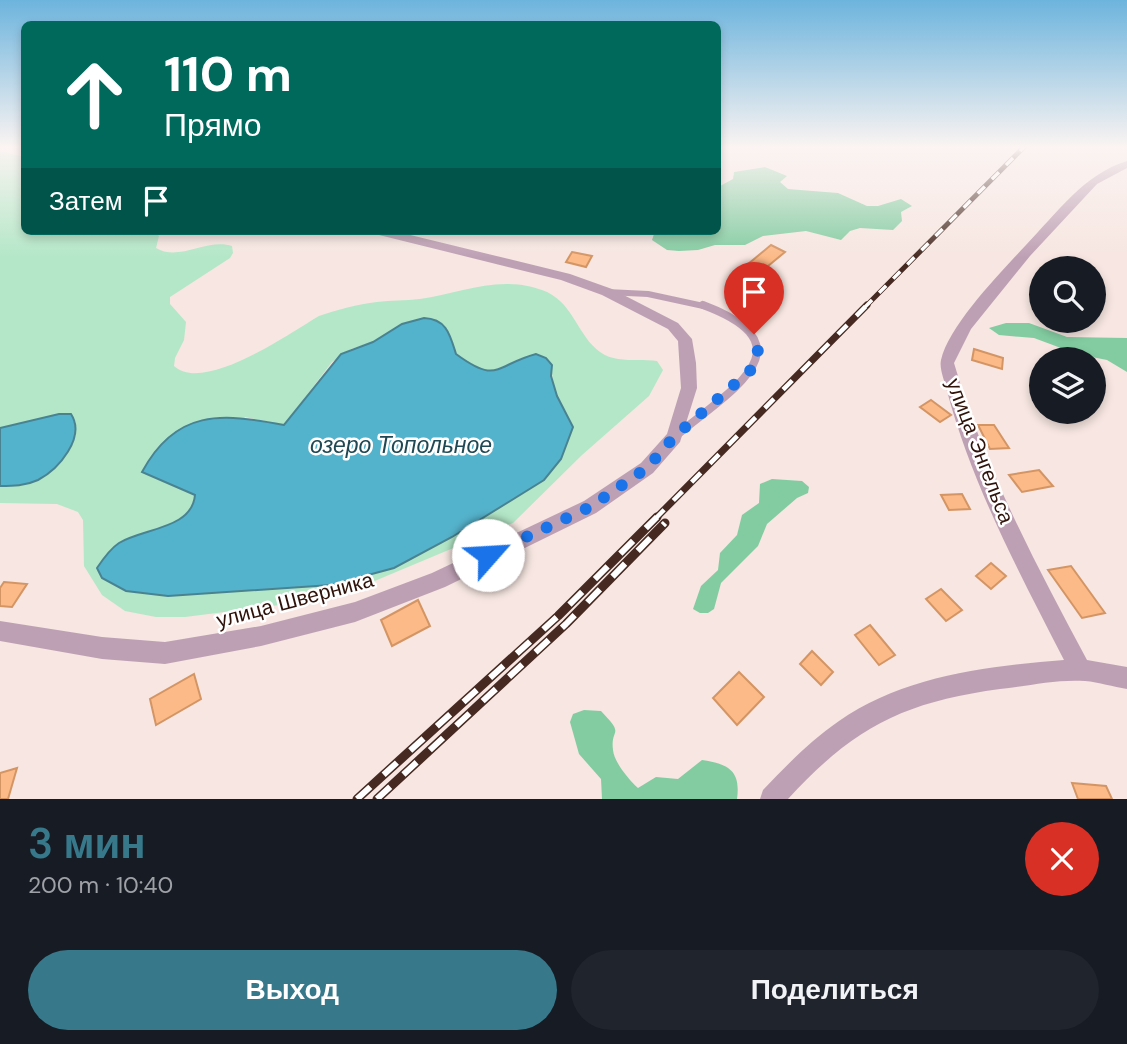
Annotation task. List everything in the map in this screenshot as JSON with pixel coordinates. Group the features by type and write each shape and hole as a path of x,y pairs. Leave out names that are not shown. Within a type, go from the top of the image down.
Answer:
{"street":[{"name":"улица Энгельса","path":"1081,670 1027,567 998,503 970,434 947,363 949,352 967,323 1092,183"},
{"name":"улица Шверника","path":"0,631 103,648 165,653 261,636 355,612 438,580 590,507 647,468 674,437 689,388 685,339 673,326 607,292 565,277 395,235"},
{"path":"772,799 823,745 864,717 905,697 945,686 1081,670 1127,678"}],"lane":[{"path":"607,292 626,291 703,305 745,323 754,334 758,350 752,369 674,437"}],"green space":[{"path":"0,183 21,183 21,235 158,235 156,248 165,252 223,244 232,246 233,253 230,258 170,297 170,304 186,322 184,340 174,366 188,373 225,367 247,358 319,316 340,309 382,301 420,299 498,284 514,284 547,292 564,305 586,338 600,352 613,358 657,361 663,370 649,396 582,455 513,523 334,598 185,617 156,617 125,611 102,595 84,566 83,520 78,512 57,504 0,503 0,486 24,485 65,456 76,435 76,421 59,414 0,428","holes":["424,318 437,321 446,329 456,354 482,369 504,367 524,357 552,365 555,390 573,427 452,537 394,568 331,585 168,596 126,591 119,543 165,527 185,514 245,417 284,425 332,362 351,349 373,342 402,324"]},
{"path":"781,183 788,189 838,193 867,206 878,206 901,199 912,206 901,212 902,221 893,230 860,228 850,231 841,240 806,231 763,236 745,245 715,245 698,250 679,251 667,250 652,240 654,235 721,235 721,185"},
{"path":"1006,323 1029,323 1029,333 1127,338 1127,372 1106,360 1106,347 1058,347 1034,338 999,335 989,328"},
{"path":"772,479 802,481 809,487 808,493 797,498 767,524 758,546 721,583 714,609 708,613 700,613 693,609 701,586 718,570 720,553 737,535 742,515 759,503 760,484"},
{"path":"584,710 601,711 613,725 614,755 622,770 638,788 656,777 678,779 702,760 726,766 731,770 737,781 737,799 602,799 601,779 579,754 570,722 573,714"}],"water":[{"name":"озеро Топольное","path":"424,318 443,325 456,354 480,369 496,370 536,354 546,358 552,365 551,376 557,396 573,427 561,459 544,480 452,537 394,568 331,585 168,596 126,591 102,578 97,568 116,545 176,521 192,506 195,495 142,472 155,451 170,436 185,426 220,418 240,418 284,425 341,354 373,342 402,324"},
{"path":"59,414 71,414 75,423 73,442 62,460 38,480 24,485 0,486 0,428"}],"building":[{"path":"771,245 785,252 756,276 742,269"},
{"path":"572,252 592,256 586,267 566,262"},
{"path":"974,349 1003,358 1002,369 972,360"},
{"path":"931,400 951,415 940,422 920,407"},
{"path":"978,425 994,425 1009,448 990,449"},
{"path":"1039,470 1053,486 1022,492 1009,475"},
{"path":"962,494 970,509 949,510 941,495"},
{"path":"991,563 1006,576 991,589 976,576"},
{"path":"1071,566 1105,613 1082,618 1048,570"},
{"path":"4,582 27,584 12,607 0,606 0,588"},
{"path":"941,589 962,610 946,621 926,599"},
{"path":"418,600 430,626 392,646 381,620"},
{"path":"870,625 895,655 879,665 855,635"},
{"path":"812,651 833,672 821,685 800,664"},
{"path":"739,672 764,697 737,725 713,698"},
{"path":"194,674 201,699 156,725 150,699"},
{"path":"17,768 8,799 0,799 0,773"},
{"path":"1072,783 1106,786 1112,799 1078,799"}],"railway":[{"path":"865,307 988,183"},
{"path":"655,519 867,305"},
{"path":"357,799 558,616 655,519"},
{"path":"377,799 566,624 665,523"}],"route":[{"path":"488,555 590,507 647,468 674,437 752,369 757,362 758,350 754,334"}]}
